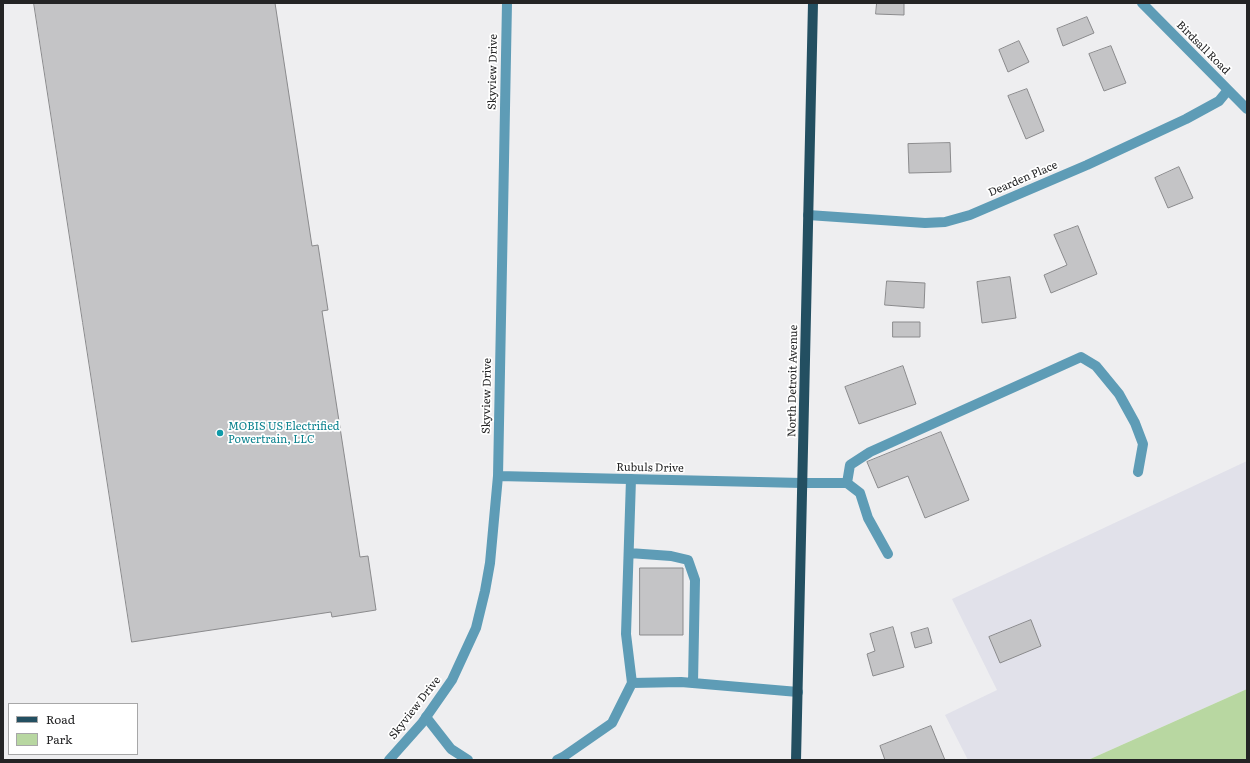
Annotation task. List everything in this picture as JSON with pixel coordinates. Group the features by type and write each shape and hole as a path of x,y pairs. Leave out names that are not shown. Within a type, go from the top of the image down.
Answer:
{"main road":[{"name":"North Detroit Avenue","path":"796,760 813,3"}],"street":[{"name":"Skyview Drive","path":"389,760 426,717 452,680 476,628 486,591 498,476 507,3"},
{"name":"Birdsall Road","path":"1142,3 1247,109"},
{"name":"Dearden Place","path":"808,215 925,223 945,222 970,215 1087,165 1186,119 1219,101 1228,90"},
{"path":"888,554 868,518 860,493 847,483 850,465 870,452 1081,357 1096,366 1119,394 1135,423 1143,444 1138,472"},
{"name":"Rubuls Drive","path":"498,476 847,483"},
{"path":"557,760 612,723 632,683 626,634 631,479"},
{"path":"629,553 671,556 688,560 695,580 692,683"},
{"path":"632,683 692,683 798,692"},
{"path":"426,717 451,749 468,760"}],"shaded area":[{"path":"1247,461 1247,689 1088,760 968,760 945,715 997,690 952,599"}],"green space":[{"path":"1247,689 1247,760 1088,760"}],"building":[{"name":"MOBIS US Electrified Powertrain, LLC","path":"34,3 275,3 312,246 318,245 328,310 322,311 360,557 368,556 376,610 332,617 331,612 132,642"},
{"path":"877,3 904,3 904,15 876,14"},
{"path":"1087,17 1094,33 1063,46 1057,29"},
{"path":"1019,41 1029,62 1008,72 999,50"},
{"path":"1111,46 1126,83 1104,91 1089,54"},
{"path":"1027,89 1044,131 1026,139 1008,96"},
{"path":"950,143 951,172 909,173 908,144"},
{"path":"1179,167 1193,198 1168,208 1155,178"},
{"path":"1078,226 1097,274 1051,293 1044,275 1067,265 1054,235"},
{"path":"1010,277 1016,318 982,323 977,282"},
{"path":"887,281 925,283 924,308 885,305"},
{"path":"893,322 920,322 920,337 893,337"},
{"path":"903,366 916,404 859,424 845,387"},
{"path":"941,432 969,500 925,518 908,476 878,488 867,462"},
{"path":"640,568 683,568 683,635 640,635"},
{"path":"1031,620 1041,646 1000,663 989,637"},
{"path":"893,627 904,667 873,676 867,654 875,651 870,634"},
{"path":"928,628 932,643 915,648 911,633"},
{"path":"931,726 945,760 885,760 880,746"}],"place":[{"name":"MOBIS US Electrified Powertrain, LLC","path":"220,433"}]}
